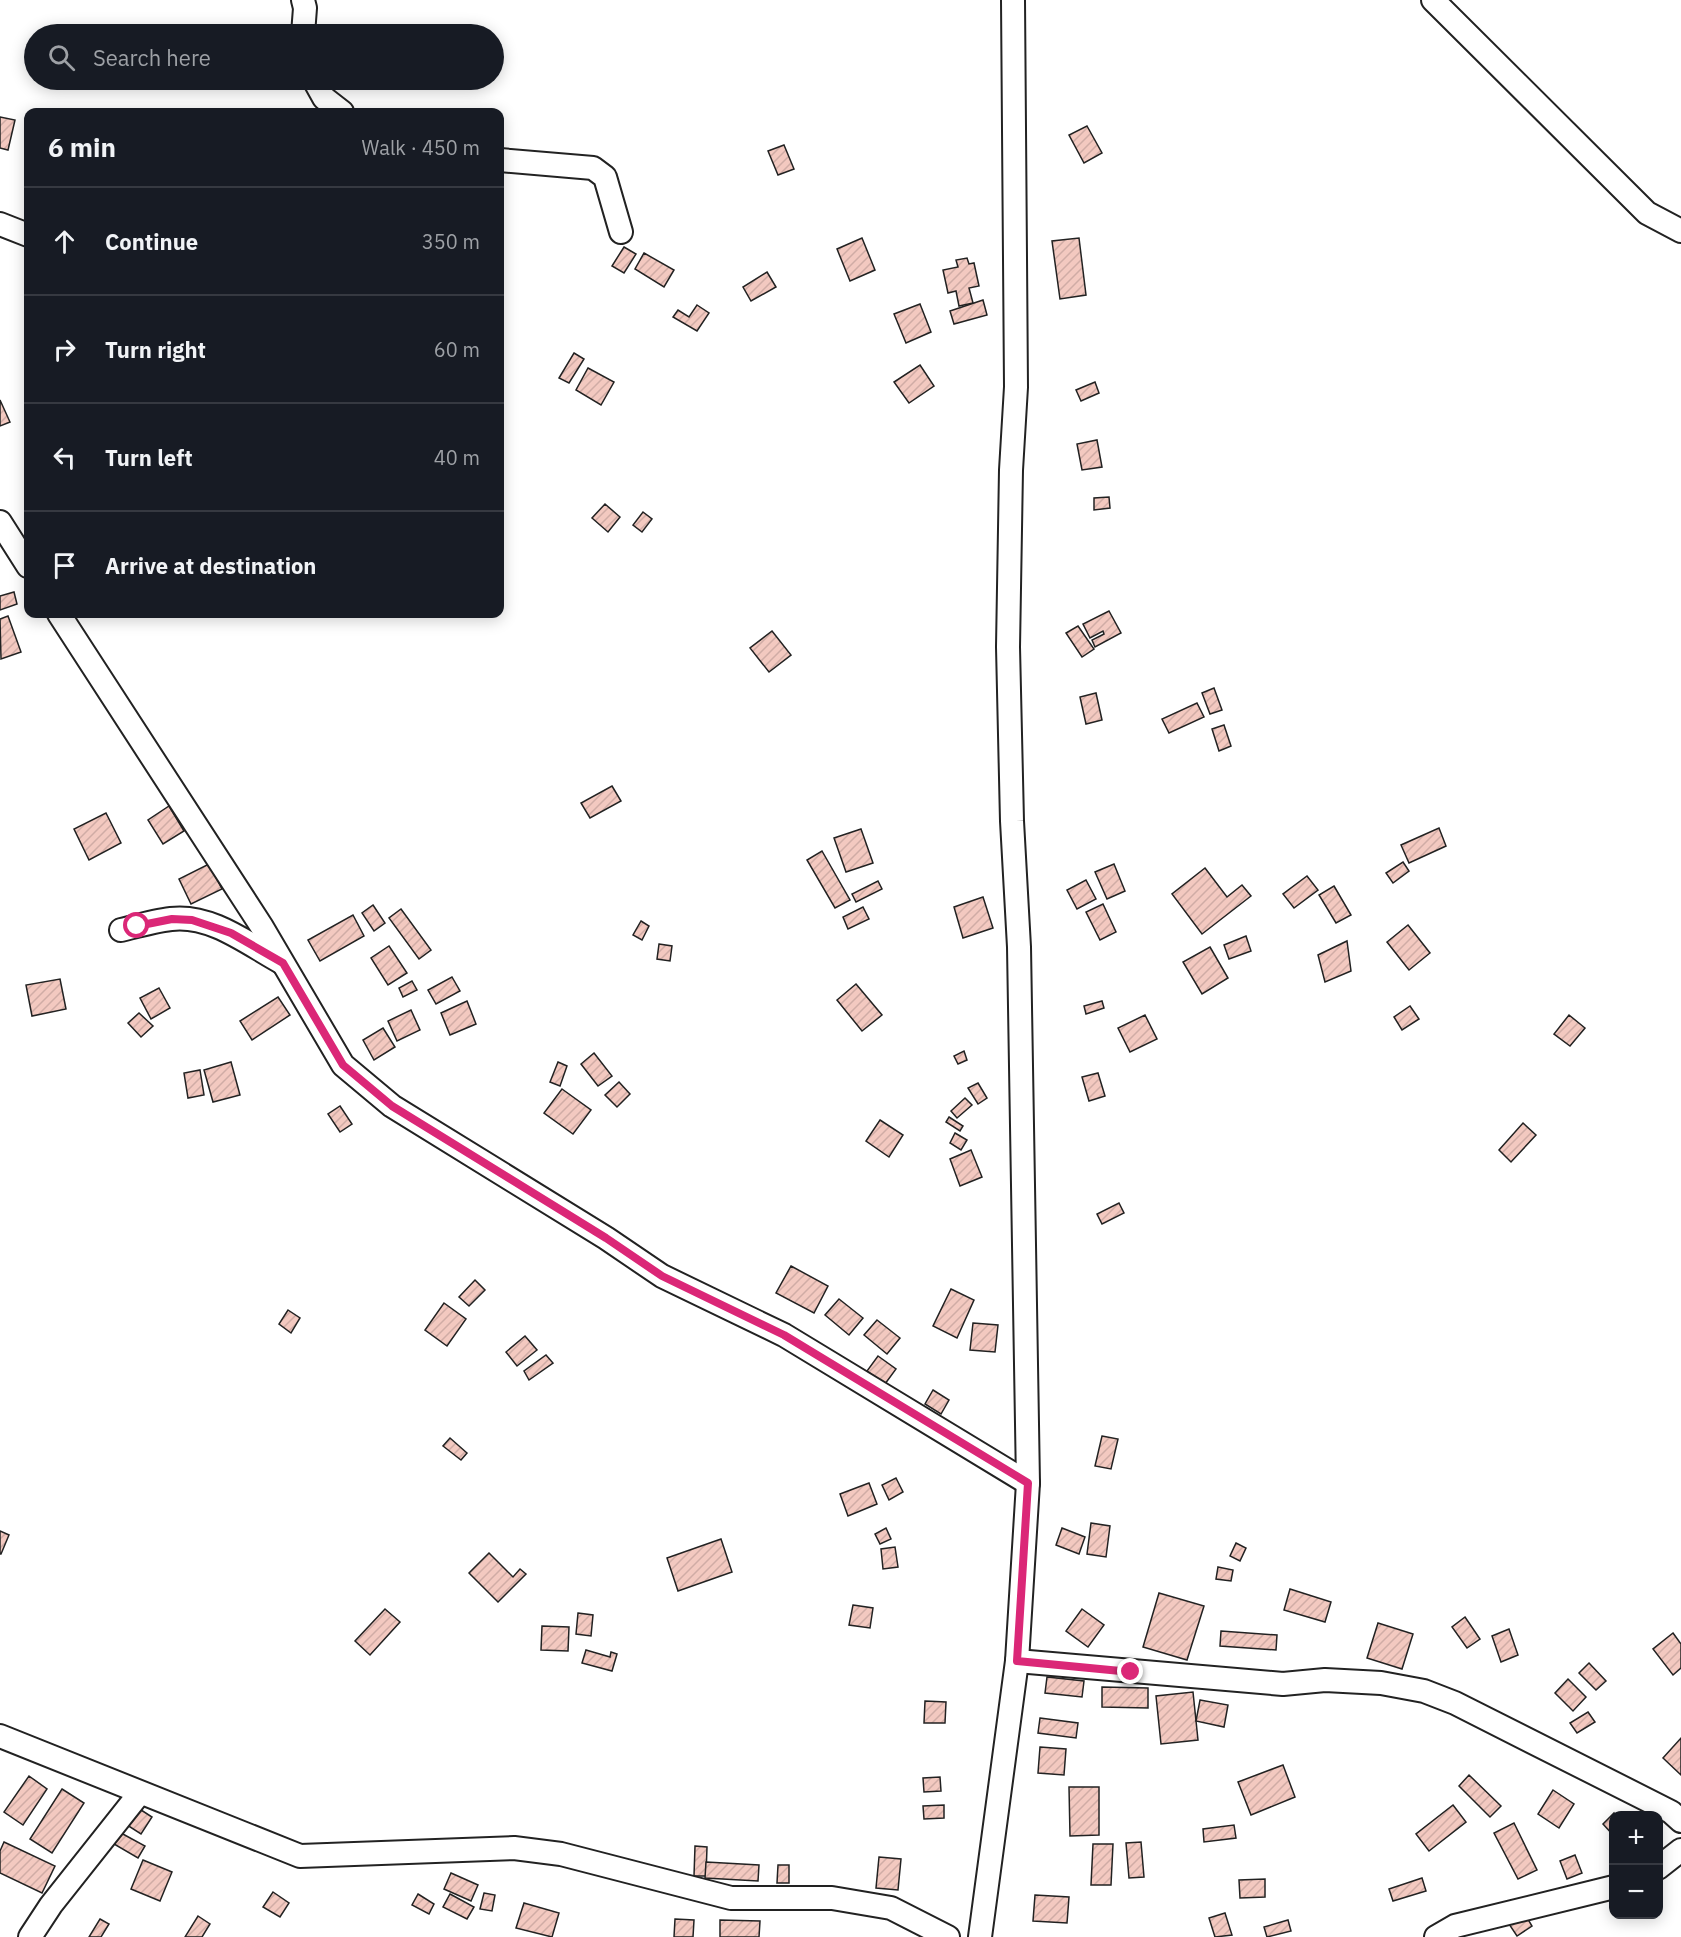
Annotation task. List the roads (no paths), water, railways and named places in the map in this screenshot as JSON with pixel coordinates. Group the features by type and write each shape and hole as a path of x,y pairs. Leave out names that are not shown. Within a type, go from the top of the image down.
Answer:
{"street":[{"path":"303,0 304,24"},
{"path":"980,1937 1017,1661 1028,1483 1019,947 1012,821 1008,647 1011,470 1016,387 1013,0"},
{"path":"1433,0 1647,213 1681,231"},
{"path":"320,90 324,98 337,108"},
{"path":"504,160 593,168 605,177 621,232"},
{"path":"0,224 24,233"},
{"path":"0,522 24,560"},
{"path":"62,618 283,963 343,1065 392,1106 606,1238 662,1276 784,1335 1028,1483"},
{"path":"121,930 172,919 192,920 231,933 283,963"},
{"path":"1017,1661 1283,1684 1350,1680 1424,1691 1455,1703 1678,1809"},
{"path":"0,1736 139,1794 300,1856 514,1848 561,1854 731,1898 832,1898 891,1908 948,1937"},
{"path":"30,1937 51,1905 139,1794"},
{"path":"1663,1865 1681,1850"},
{"path":"1436,1937 1455,1926 1609,1888"}]}
